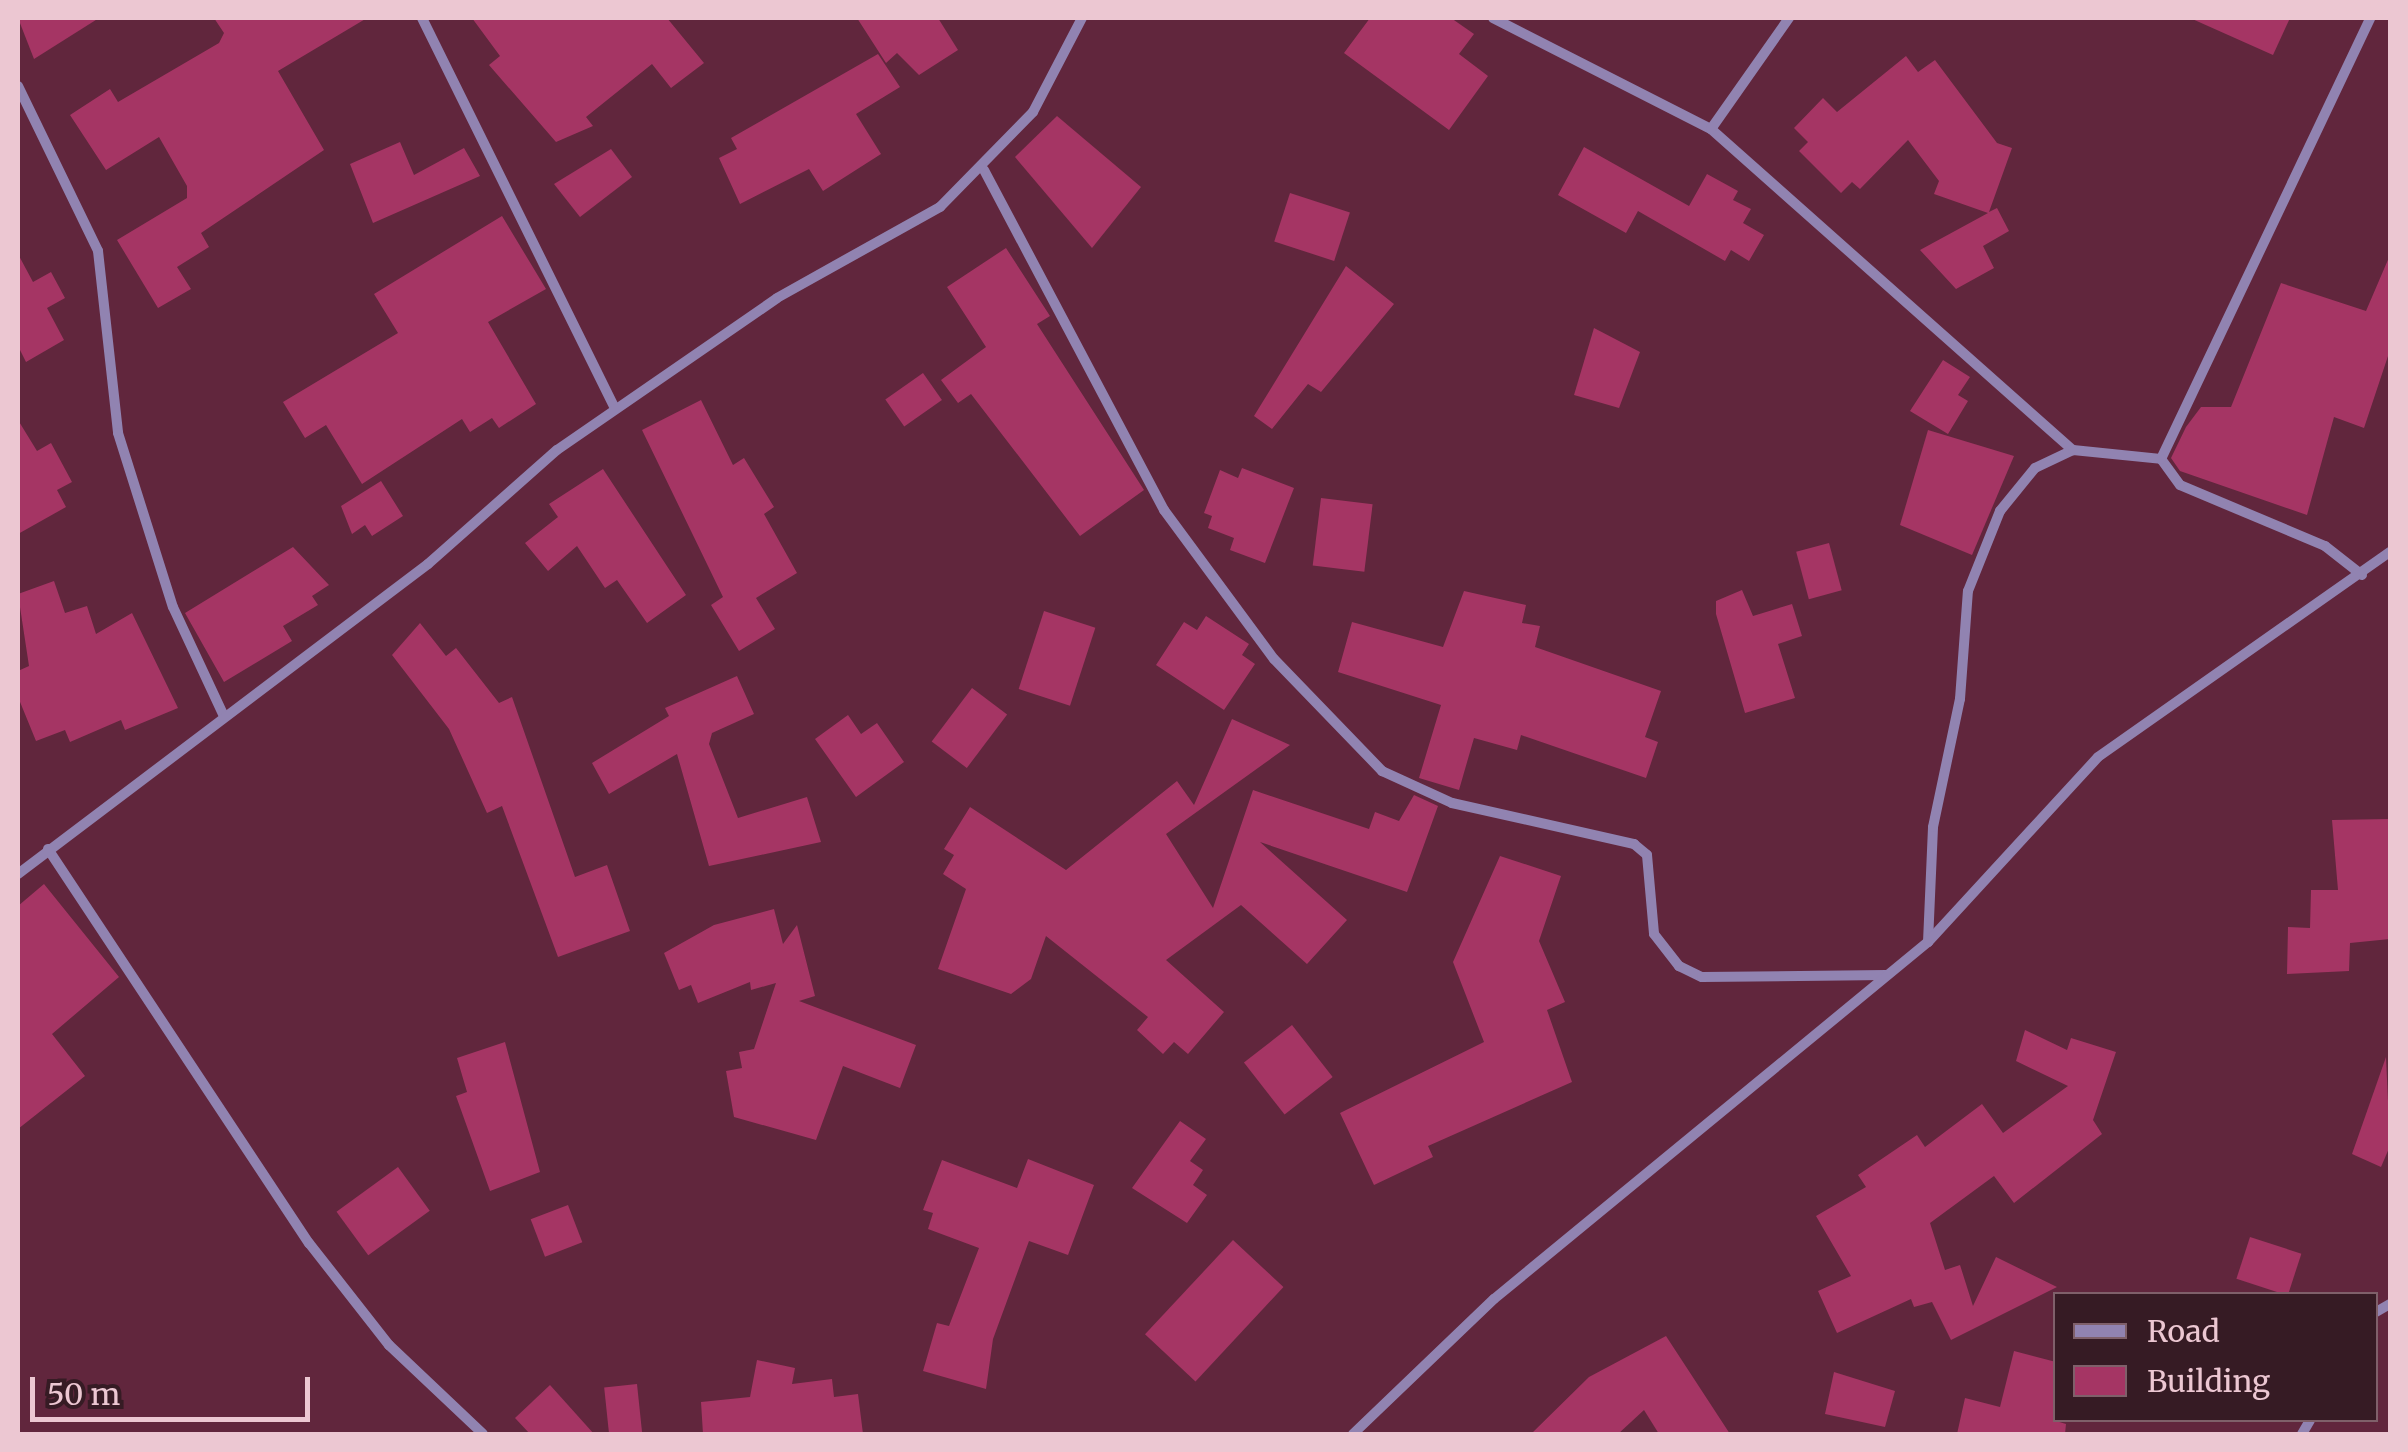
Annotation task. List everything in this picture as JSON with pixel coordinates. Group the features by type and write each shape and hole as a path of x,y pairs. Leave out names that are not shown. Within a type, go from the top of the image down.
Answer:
{"street":[{"path":"422,18 615,409"},
{"path":"18,874 224,714 428,564 615,409 778,298 940,207 984,170 1034,112 1082,18"},
{"path":"1493,18 1712,129 2073,450 2160,459 2180,484 2325,546 2362,575"},
{"path":"1712,129 1789,18"},
{"path":"2160,459 2370,18"},
{"path":"18,86 98,252 122,449 173,607 224,714"},
{"path":"984,170 1164,510 1274,659 1382,771 1452,803 1634,844 1647,855 1654,934 1679,966 1702,978 1886,975"},
{"path":"1928,942 1934,827 1960,699 1968,591 2016,489 2073,450"},
{"path":"1354,1434 1494,1299 1928,942 2098,758 2390,552"},
{"path":"48,849 309,1243 389,1344 483,1434"}],"building":[{"path":"18,18 99,18 34,59"},
{"path":"214,18 367,18 278,71 324,150 201,233 209,247 177,267 191,289 158,308 117,240 187,198 187,186 159,137 106,170 70,115 110,89 118,102 219,43 224,33"},
{"path":"472,18 667,18 704,63 671,88 652,64 586,117 593,126 556,142 489,65 500,56"},
{"path":"857,18 938,18 958,50 919,75 897,53 886,63"},
{"path":"1370,18 1451,18 1474,34 1459,54 1488,76 1449,130 1344,53"},
{"path":"2190,18 2290,18 2273,55"},
{"path":"878,54 900,87 856,114 881,154 823,191 809,169 740,204 719,158 737,149 731,138"},
{"path":"1906,56 1918,72 1935,60 1997,143 2012,148 1989,212 1997,208 2009,231 1983,246 1994,268 1956,289 1920,250 1988,213 1934,194 1939,181 1908,140 1860,189 1852,182 1841,193 1799,151 1808,142 1794,128 1823,98 1837,112"},
{"path":"1057,116 1141,187 1092,248 1015,157"},
{"path":"400,142 414,175 464,148 480,176 373,223 350,164"},
{"path":"1584,147 1689,206 1707,174 1738,191 1733,200 1751,209 1743,223 1764,235 1749,261 1731,250 1725,261 1638,211 1626,233 1558,195"},
{"path":"611,149 632,177 580,217 554,184"},
{"path":"1290,193 1350,212 1334,261 1274,242"},
{"path":"502,216 546,289 488,322 536,404 499,428 492,418 470,432 462,419 362,484 326,425 305,438 283,402 398,333 374,294"},
{"path":"1006,248 1050,316 1037,324 1144,490 1080,536 971,394 958,403 941,380 986,347 947,287"},
{"path":"18,254 33,282 51,272 65,298 47,308 64,340 26,362 18,346"},
{"path":"2390,255 2390,350 2364,428 2334,417 2307,515 2180,471 2171,458 2186,427 2201,407 2231,407 2281,283 2366,311"},
{"path":"1346,266 1394,304 1321,392 1308,384 1272,429 1254,416"},
{"path":"1594,328 1640,352 1619,408 1574,395"},
{"path":"1943,360 1970,377 1958,395 1968,401 1948,434 1910,411"},
{"path":"923,373 942,400 904,426 885,399"},
{"path":"701,400 733,465 744,458 774,507 764,514 797,573 756,598 775,629 739,651 711,605 723,597 642,430"},
{"path":"18,420 37,451 51,443 72,482 57,490 66,507 18,534"},
{"path":"1928,430 2014,456 1972,555 1900,525"},
{"path":"1242,468 1294,488 1265,563 1230,550 1234,538 1208,528 1212,516 1204,513 1220,470 1238,478"},
{"path":"603,469 686,595 647,623 617,580 605,588 577,546 548,571 525,543 558,517 549,504"},
{"path":"381,481 403,516 372,536 365,525 352,534 341,506"},
{"path":"1321,498 1373,504 1364,572 1313,565"},
{"path":"1829,543 1842,590 1809,599 1796,552"},
{"path":"293,547 329,585 312,596 318,605 283,626 292,641 224,682 185,613"},
{"path":"54,581 65,613 87,606 96,634 132,613 178,708 125,730 121,720 70,742 65,730 36,741 18,697 18,671 29,666 18,594"},
{"path":"1742,590 1753,616 1792,604 1802,636 1778,644 1795,698 1745,713 1716,614 1716,601"},
{"path":"1464,591 1526,605 1522,623 1540,626 1535,647 1661,691 1645,737 1658,742 1646,778 1521,735 1517,750 1474,738 1459,790 1419,778 1441,705 1338,672 1352,622 1443,647"},
{"path":"1044,611 1095,628 1070,706 1019,689"},
{"path":"1206,616 1249,644 1242,655 1255,664 1224,710 1156,665 1184,622 1197,630"},
{"path":"420,623 446,656 456,648 499,703 512,697 575,877 607,865 630,931 558,957 502,806 487,813 449,729 392,655"},
{"path":"737,676 754,714 712,733 709,744 738,818 807,797 821,842 709,866 677,754 609,794 592,763 669,716 665,708"},
{"path":"972,688 1007,714 967,768 932,742"},
{"path":"848,715 861,734 877,723 904,762 856,797 815,739"},
{"path":"1232,719 1290,745 1166,834 1213,908 1253,790 1369,829 1375,812 1399,821 1414,795 1438,806 1407,892 1260,842 1347,920 1307,964 1241,905 1166,960 1224,1012 1188,1054 1174,1042 1163,1054 1137,1030 1148,1017 1046,936 1031,979 1011,994 938,969 966,889 943,874 954,855 944,849 970,807 1066,870 1177,781 1194,805"},
{"path":"2390,819 2390,939 2350,943 2349,971 2287,974 2288,927 2310,928 2311,890 2338,890 2332,820"},
{"path":"1500,856 1561,876 1539,941 1565,1002 1547,1010 1572,1082 1428,1146 1433,1157 1374,1185 1340,1113 1484,1042 1453,962"},
{"path":"44,884 119,977 52,1034 85,1076 18,1129 18,906"},
{"path":"774,909 783,944 797,925 815,996 799,1001 916,1045 900,1088 843,1066 816,1140 734,1117 726,1071 742,1068 739,1052 754,1049 776,983 751,990 750,982 698,1003 691,985 679,990 664,953 714,925"},
{"path":"1292,1025 1333,1077 1285,1115 1244,1063"},
{"path":"2025,1030 2067,1050 2071,1038 2116,1052 2093,1120 2102,1134 2014,1203 1994,1176 1930,1223 1945,1270 1960,1265 1973,1306 1996,1257 2057,1287 1951,1340 1932,1302 1914,1307 1911,1299 1837,1333 1818,1291 1851,1276 1816,1216 1866,1187 1858,1175 1917,1135 1925,1147 1982,1104 2003,1133 2068,1086 2016,1061"},
{"path":"505,1042 540,1172 490,1191 456,1096 467,1092 457,1058"},
{"path":"2386,1057 2390,1146 2381,1167 2352,1154"},
{"path":"1180,1121 1206,1139 1190,1161 1203,1170 1193,1185 1207,1195 1187,1223 1132,1188"},
{"path":"1028,1159 1094,1185 1068,1255 1029,1241 993,1339 986,1389 923,1371 937,1323 949,1326 979,1248 928,1229 933,1213 923,1210 942,1160 1017,1188"},
{"path":"398,1167 430,1211 368,1255 337,1212"},
{"path":"568,1205 582,1242 545,1257 531,1219"},
{"path":"2250,1237 2301,1254 2289,1292 2236,1279"},
{"path":"1233,1240 1283,1287 1195,1381 1145,1334"},
{"path":"1666,1336 1730,1434 1659,1434 1644,1410 1618,1434 1531,1434 1589,1377"},
{"path":"2014,1351 2053,1361 2053,1422 2066,1424 2065,1434 1957,1434 1965,1398 2000,1407"},
{"path":"757,1360 795,1368 792,1384 832,1379 834,1397 858,1394 863,1434 703,1434 701,1402 750,1397"},
{"path":"1834,1372 1895,1391 1885,1427 1825,1414"},
{"path":"637,1384 642,1434 609,1434 604,1387"},
{"path":"550,1385 594,1434 530,1434 515,1418"}]}
